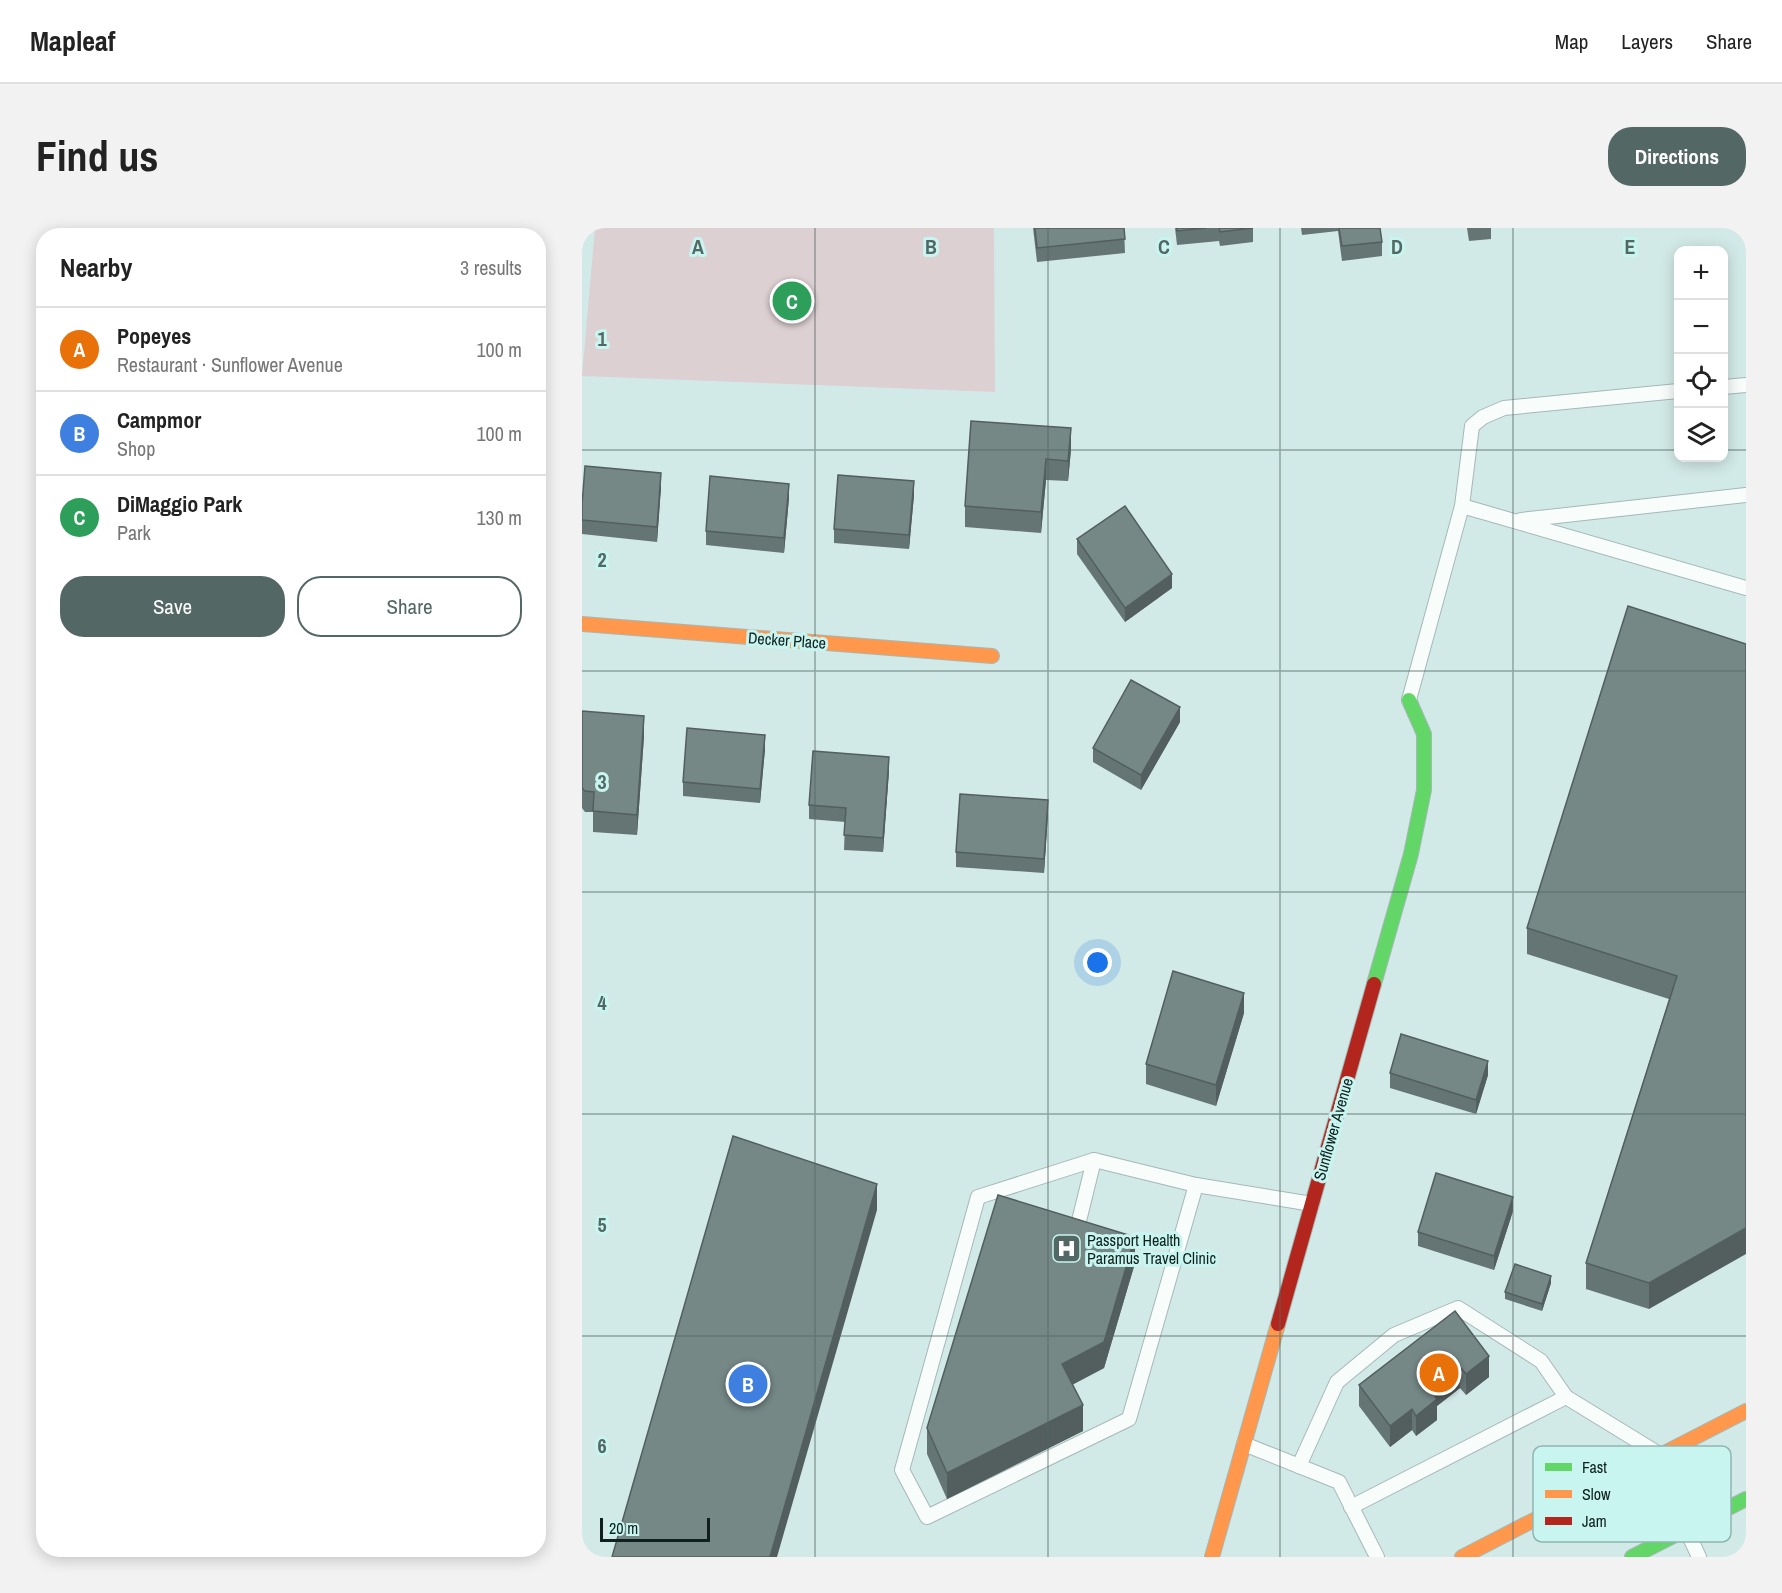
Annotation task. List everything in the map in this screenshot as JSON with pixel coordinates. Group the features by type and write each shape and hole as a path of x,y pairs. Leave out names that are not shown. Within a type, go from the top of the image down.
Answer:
{"main road":[{"name":"Decker Place","path":"582,624 992,656"},
{"name":"Sunflower Avenue","path":"1212,1557 1411,854 1424,790 1424,734 1409,700"},
{"path":"1678,1446 1746,1411"},
{"path":"1731,1506 1746,1499"},
{"path":"1462,1557 1533,1521"},
{"path":"1632,1557 1661,1542"}],"lane":[{"path":"1728,387 1746,385"},
{"path":"1409,700 1462,506 1472,426 1483,417 1504,408 1674,391"},
{"path":"1514,521 1746,495"},
{"path":"1462,506 1746,588"},
{"path":"1196,1185 1129,1419 927,1517 902,1470 978,1197 1094,1160 1196,1185 1311,1204"},
{"path":"1078,1226 1094,1160"},
{"path":"1299,1466 1337,1382 1394,1335 1458,1308 1541,1361 1566,1397 1646,1446"},
{"path":"1351,1508 1566,1397"},
{"path":"1244,1444 1339,1482 1377,1557"},
{"path":"1692,1542 1699,1557"}],"shaded area":[{"path":"595,228 994,228 995,392 582,376"}],"building":[{"path":"1035,228 1124,228 1125,239 1037,248"},
{"path":"1177,228 1206,228 1177,231"},
{"path":"1219,228 1253,228 1220,232"},
{"path":"1339,228 1380,228 1382,242 1342,246"},
{"path":"971,421 1071,428 1068,461 1046,459 1041,512 965,506"},
{"path":"585,466 661,473 657,527 582,520"},
{"path":"838,475 914,481 909,535 834,529"},
{"path":"710,476 789,484 784,538 706,531"},
{"path":"1125,506 1172,574 1125,608 1077,539"},
{"path":"1628,606 1746,644 1746,1228 1649,1283 1586,1263 1677,976 1527,928"},
{"path":"1131,680 1180,707 1141,775 1093,748"},
{"path":"582,711 644,716 637,815 593,811 594,792 585,791 582,788"},
{"path":"687,728 765,735 760,789 683,782"},
{"path":"813,751 889,757 883,838 844,835 846,808 809,805"},
{"path":"960,794 1048,800 1044,859 956,852"},
{"path":"1173,971 1244,993 1216,1085 1146,1064"},
{"path":"1401,1034 1488,1061 1476,1100 1390,1073"},
{"path":"733,1136 877,1184 770,1557 612,1557"},
{"path":"1436,1173 1513,1197 1494,1256 1418,1232"},
{"path":"998,1195 1135,1237 1104,1342 1062,1364 1083,1405 947,1473 927,1428"},
{"path":"1515,1264 1551,1276 1542,1304 1505,1292"},
{"path":"1455,1311 1489,1356 1466,1374 1460,1367 1431,1390 1437,1399 1416,1416 1412,1409 1390,1426 1359,1385"}],"traffic: fast":[{"path":"1374,984 1411,854 1424,790 1424,734 1409,700"},
{"path":"1731,1507 1746,1499"},
{"path":"1632,1557 1661,1542"}],"traffic: slow":[{"path":"582,624 992,656"},
{"path":"1212,1557 1278,1324"},
{"path":"1678,1446 1746,1411"},
{"path":"1462,1557 1533,1520"}],"traffic: jam":[{"path":"1278,1324 1374,984"}],"place":[{"name":"DiMaggio Park","path":"792,301"},
{"name":"Passport Health Paramus Travel Clinic","path":"1066,1249"},
{"name":"Popeyes","path":"1439,1373"},
{"name":"Campmor","path":"748,1384"}]}
